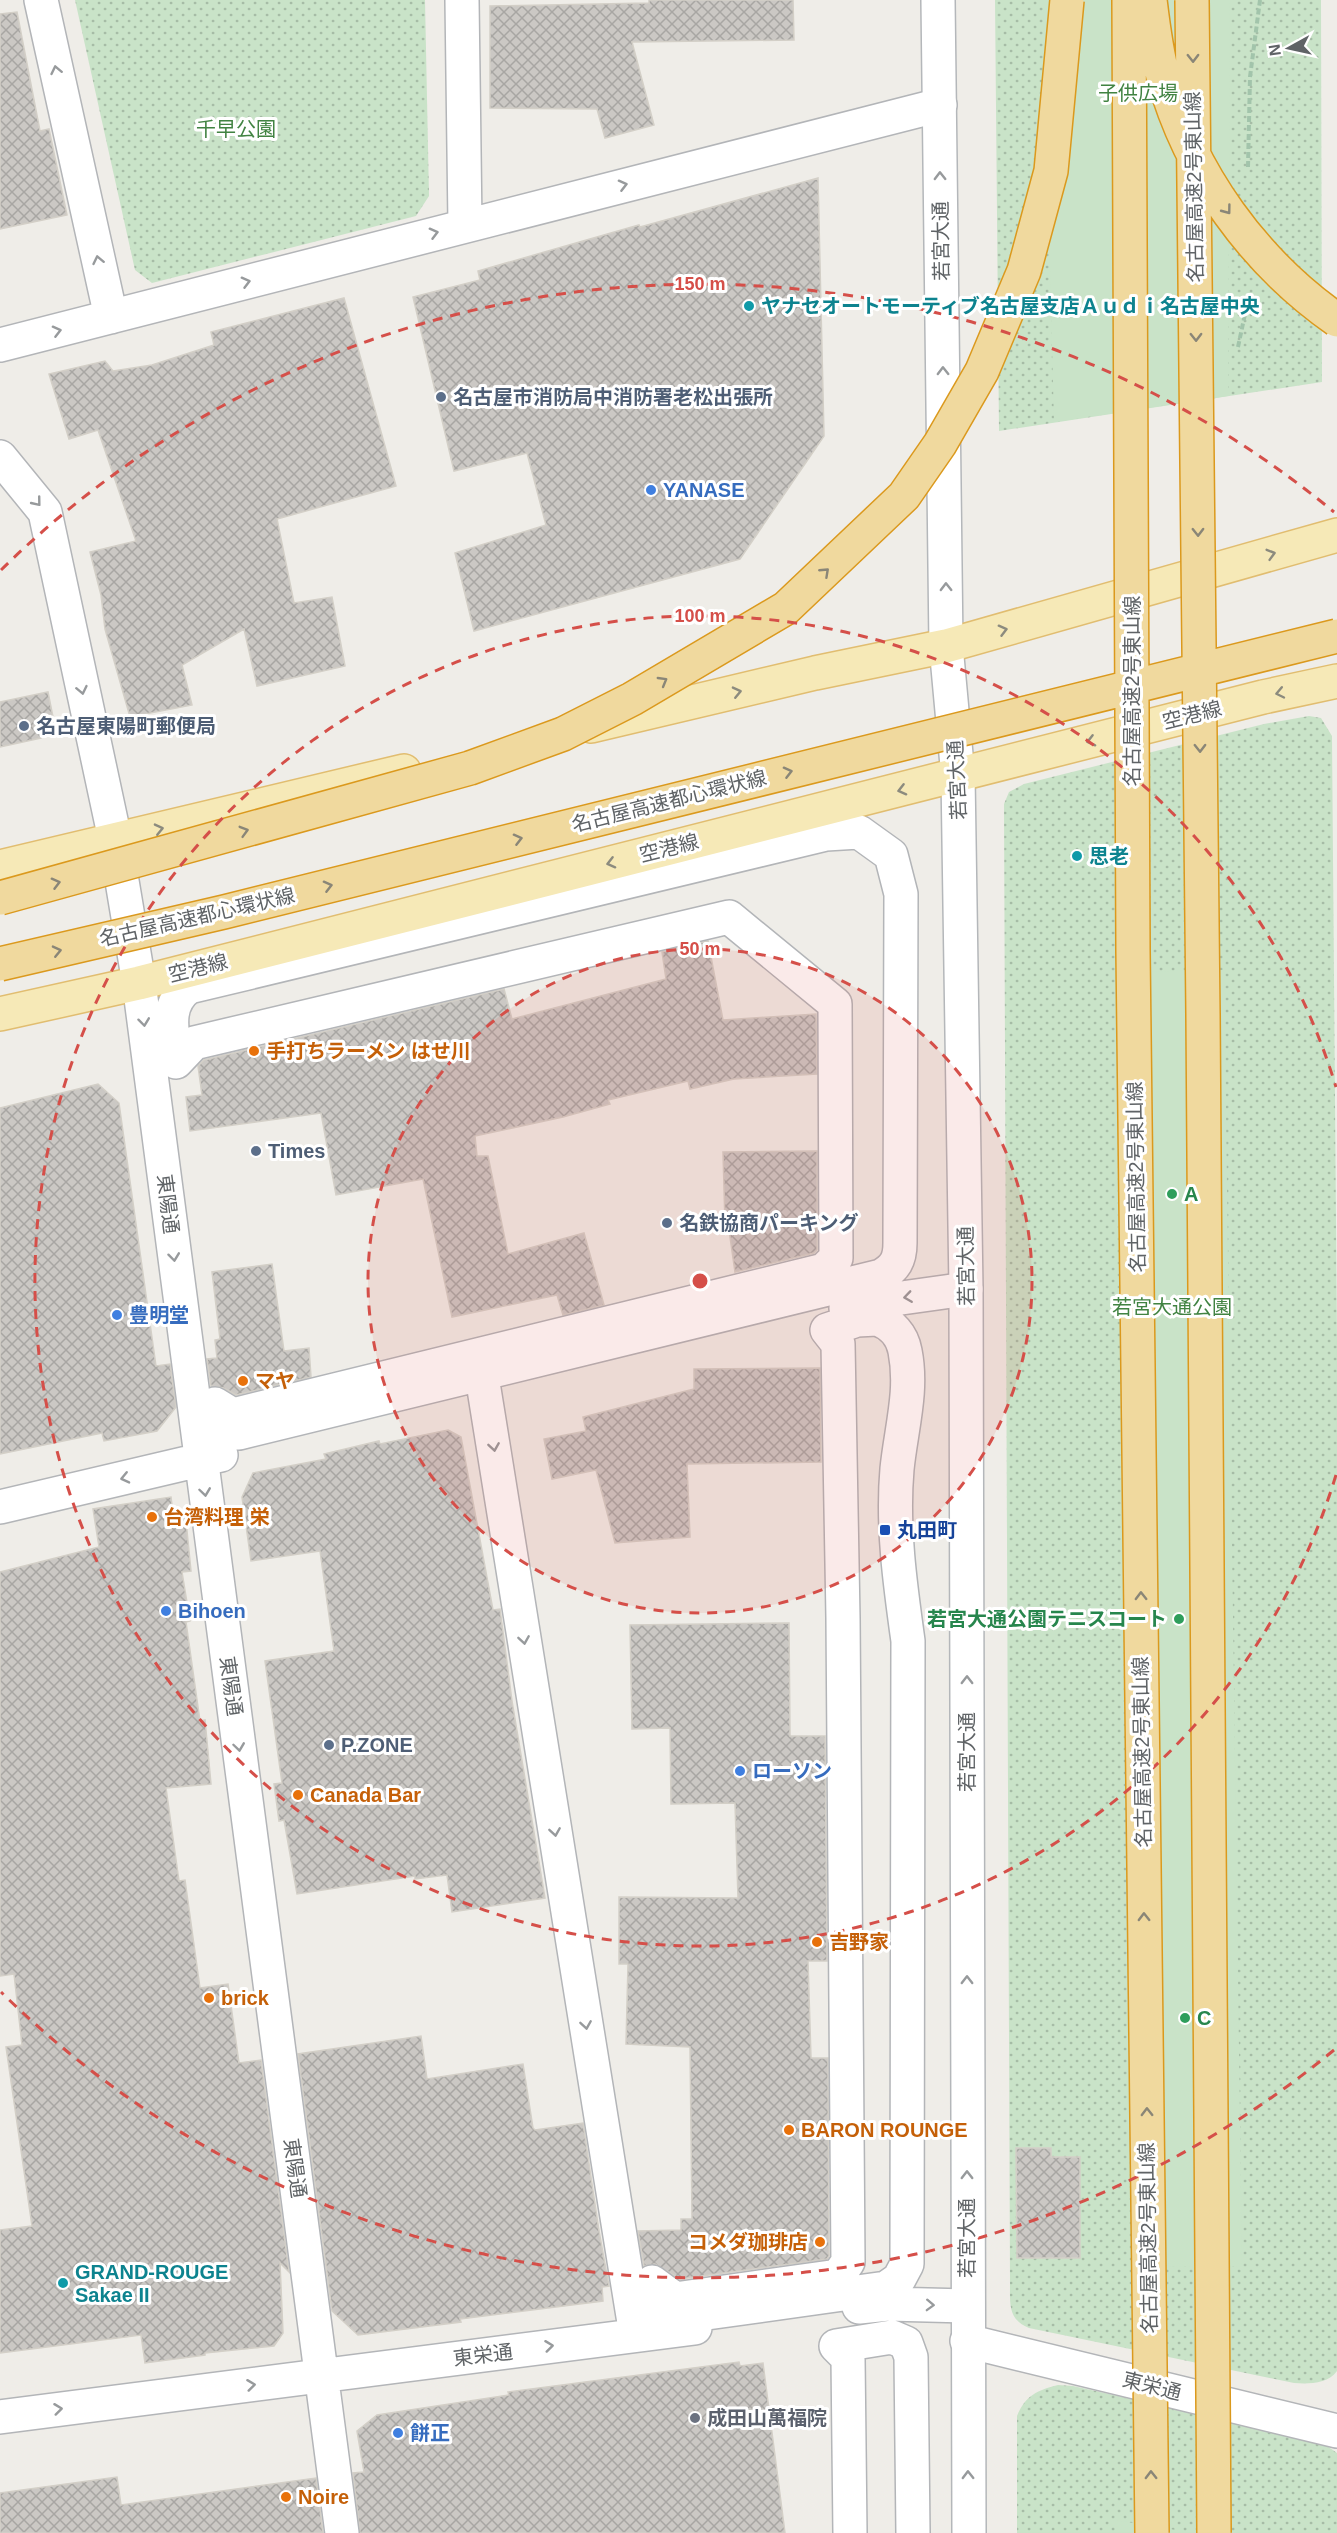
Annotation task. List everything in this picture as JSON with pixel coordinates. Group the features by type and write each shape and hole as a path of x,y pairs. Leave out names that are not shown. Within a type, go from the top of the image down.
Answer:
{"highway":[{"path":"0,898 447,775 563,734 632,699 786,608 904,496 940,444 982,371 1024,271 1051,171 1067,0"},
{"name":"名古屋高速2号東山線","path":"1129,0 1133,975 1152,2533"},
{"path":"1150,0 1163,76 1178,121 1199,167 1246,235 1282,274 1337,320"},
{"name":"名古屋高速2号東山線","path":"1192,0 1203,1014 1214,2533"},
{"name":"名古屋高速都心環状線","path":"0,964 224,912 1337,636"}],"main road":[{"path":"0,867 815,673 946,646 1337,535"},
{"name":"空港線","path":"0,1014 139,983 1263,697 1337,681"}],"street":[{"path":"41,0 111,317"},
{"path":"462,0 465,225"},
{"name":"若宮大通","path":"938,0 946,646 958,776 966,1289 969,2533"},
{"path":"0,345 940,105"},
{"name":"東陽通","path":"0,456 45,512 115,839 139,983 342,2533"},
{"path":"860,832 891,855 901,894 900,1252 893,1269 881,1276 239,1433 228,1433 223,1430 215,1404 233,1415 824,1270 836,1258 835,1004 729,917 194,1043 176,1062 171,1021 172,1008 181,992 200,984 826,834 860,832"},
{"path":"0,1507 201,1460 484,1389 873,1302 966,1289"},
{"path":"877,1319 888,1323 903,1340 909,1394 897,1480 897,1559 908,1641 907,2264 899,2279 886,2288 679,2318 671,2318 659,2311 652,2282 675,2299 838,2276 848,2262 838,1344 827,1330 857,1320 877,1319"},
{"path":"484,1389 636,2335"},
{"name":"東栄通","path":"0,2417 888,2304 967,2306"},
{"path":"850,2533 848,2358 836,2346 892,2337 906,2343 912,2357 913,2533"},
{"name":"東栄通","path":"967,2341 1337,2431"}],"green space":[{"name":"千早公園","path":"75,0 425,0 429,196 416,216 152,283 135,270"},
{"path":"995,0 1321,0 1322,382 999,431"},
{"name":"子供広場","path":"1043,0 1230,0 1228,396 1054,422"},
{"name":"若宮大通公園","path":"1309,716 1321,718 1332,736 1337,1342 1337,2371 1323,2381 1294,2383 1029,2328 1017,2320 1010,2304 1004,804 1009,792 1024,784 1264,724"},
{"name":"若宮大通公園テニスコート","path":"1224,970 1242,2266 1133,2267 1115,972"},
{"path":"1058,2385 1073,2386 1320,2441 1337,2453 1337,2533 1017,2533 1017,2416 1024,2403 1033,2395"},
{"path":"1115,2520 1194,2533 1115,2533"}],"building":[{"path":"649,0 793,0 794,40 632,42 654,125 605,138 597,109 490,108 490,6 649,3"},
{"path":"17,12 40,131 49,129 67,215 0,229 0,14"},
{"path":"818,178 824,436 740,559 474,631 455,553 546,525 527,453 454,471 413,297 480,280 478,271 639,225 640,227"},
{"path":"344,298 396,486 277,519 294,603 332,597 345,666 257,686 244,629 182,665 192,705 130,717 105,629 101,595 90,552 136,541 98,430 69,439 49,374 105,361 113,371 152,365 214,345 211,332"},
{"path":"48,692 55,727 41,738 0,747 0,702"},
{"path":"708,941 723,1020 816,1014 817,1074 734,1079 690,1089 688,1081 608,1100 610,1104 563,1117 475,1136 477,1156 488,1156 508,1254 584,1233 604,1305 563,1315 557,1295 452,1317 423,1179 336,1195 321,1113 190,1131 186,1097 202,1095 198,1066 204,1060 504,989 512,1019 666,979 662,952"},
{"path":"98,1084 119,1103 156,1366 170,1364 176,1407 157,1431 104,1441 102,1433 0,1454 0,1108"},
{"path":"817,1151 817,1250 814,1253 735,1272 728,1223 725,1223 723,1152"},
{"path":"272,1264 284,1351 309,1348 311,1377 236,1395 224,1388 211,1386 207,1359 217,1358 215,1340 220,1339 212,1272"},
{"path":"820,1368 821,1462 687,1464 690,1537 615,1543 596,1470 552,1479 544,1439 586,1431 583,1417 694,1389 694,1369"},
{"path":"448,1430 461,1437 493,1610 500,1609 512,1701 545,1898 452,1912 447,1875 415,1879 415,1876 297,1894 284,1820 279,1821 274,1784 282,1783 265,1661 334,1651 320,1551 251,1561 242,1497 253,1473 326,1459 324,1454 379,1441 380,1444"},
{"path":"171,1497 173,1513 185,1511 191,1571 182,1572 190,1621 186,1622 200,1721 205,1720 211,1784 166,1788 179,1881 185,1880 200,1988 228,1984 239,2063 261,2060 289,2272 280,2263 283,2333 274,2346 205,2353 205,2355 145,2363 141,2335 0,2353 0,2230 32,2226 6,2047 22,2045 14,1974 0,1976 0,1572 99,1547 93,1509"},
{"path":"789,1623 790,1736 825,1736 827,1961 808,1961 811,2058 828,2058 829,2256 827,2259 680,2279 655,2264 644,2266 638,2231 681,2230 681,2219 692,2219 690,2047 626,2044 628,1964 619,1964 619,1897 738,1898 735,1803 671,1804 670,1728 632,1729 630,1625"},
{"path":"421,2036 427,2079 523,2064 535,2130 583,2123 609,2286 602,2287 603,2301 460,2319 461,2322 358,2335 332,2311 298,2054"},
{"path":"1016,2148 1051,2148 1051,2157 1080,2157 1080,2258 1017,2258"},
{"path":"739,2362 740,2366 763,2363 785,2533 360,2533 353,2473 364,2472 357,2431 377,2415 509,2395 508,2392"},
{"path":"117,2477 121,2505 316,2478 323,2533 0,2533 0,2493"}],"place":[{"name":"ヤナセオートモーティブ名古屋支店Ａｕｄｉ名古屋中央","path":"749,306"},
{"name":"名古屋市消防局中消防署老松出張所","path":"441,397"},
{"name":"YANASE","path":"651,490"},
{"name":"名古屋東陽町郵便局","path":"24,726"},
{"name":"思老","path":"1077,856"},
{"name":"手打ちラーメン はせ川","path":"254,1051"},
{"name":"Times","path":"256,1151"},
{"name":"A","path":"1172,1194"},
{"name":"名鉄協商パーキング","path":"667,1223"},
{"name":"豊明堂","path":"117,1315"},
{"name":"マヤ","path":"243,1381"},
{"name":"台湾料理 栄","path":"152,1517"},
{"name":"丸田町","path":"885,1530"},
{"name":"Bihoen","path":"166,1611"},
{"name":"若宮大通公園テニスコート","path":"1179,1619"},
{"name":"P.ZONE","path":"329,1745"},
{"name":"ローソン","path":"740,1771"},
{"name":"Canada Bar","path":"298,1795"},
{"name":"吉野家","path":"817,1942"},
{"name":"brick","path":"209,1998"},
{"name":"C","path":"1185,2018"},
{"name":"BARON ROUNGE","path":"789,2130"},
{"name":"コメダ珈琲店","path":"820,2242"},
{"name":"GRAND-ROUGE Sakae II","path":"63,2283"},
{"name":"成田山萬福院","path":"695,2418"},
{"name":"餅正","path":"398,2433"},
{"name":"Noire","path":"286,2497"}]}
